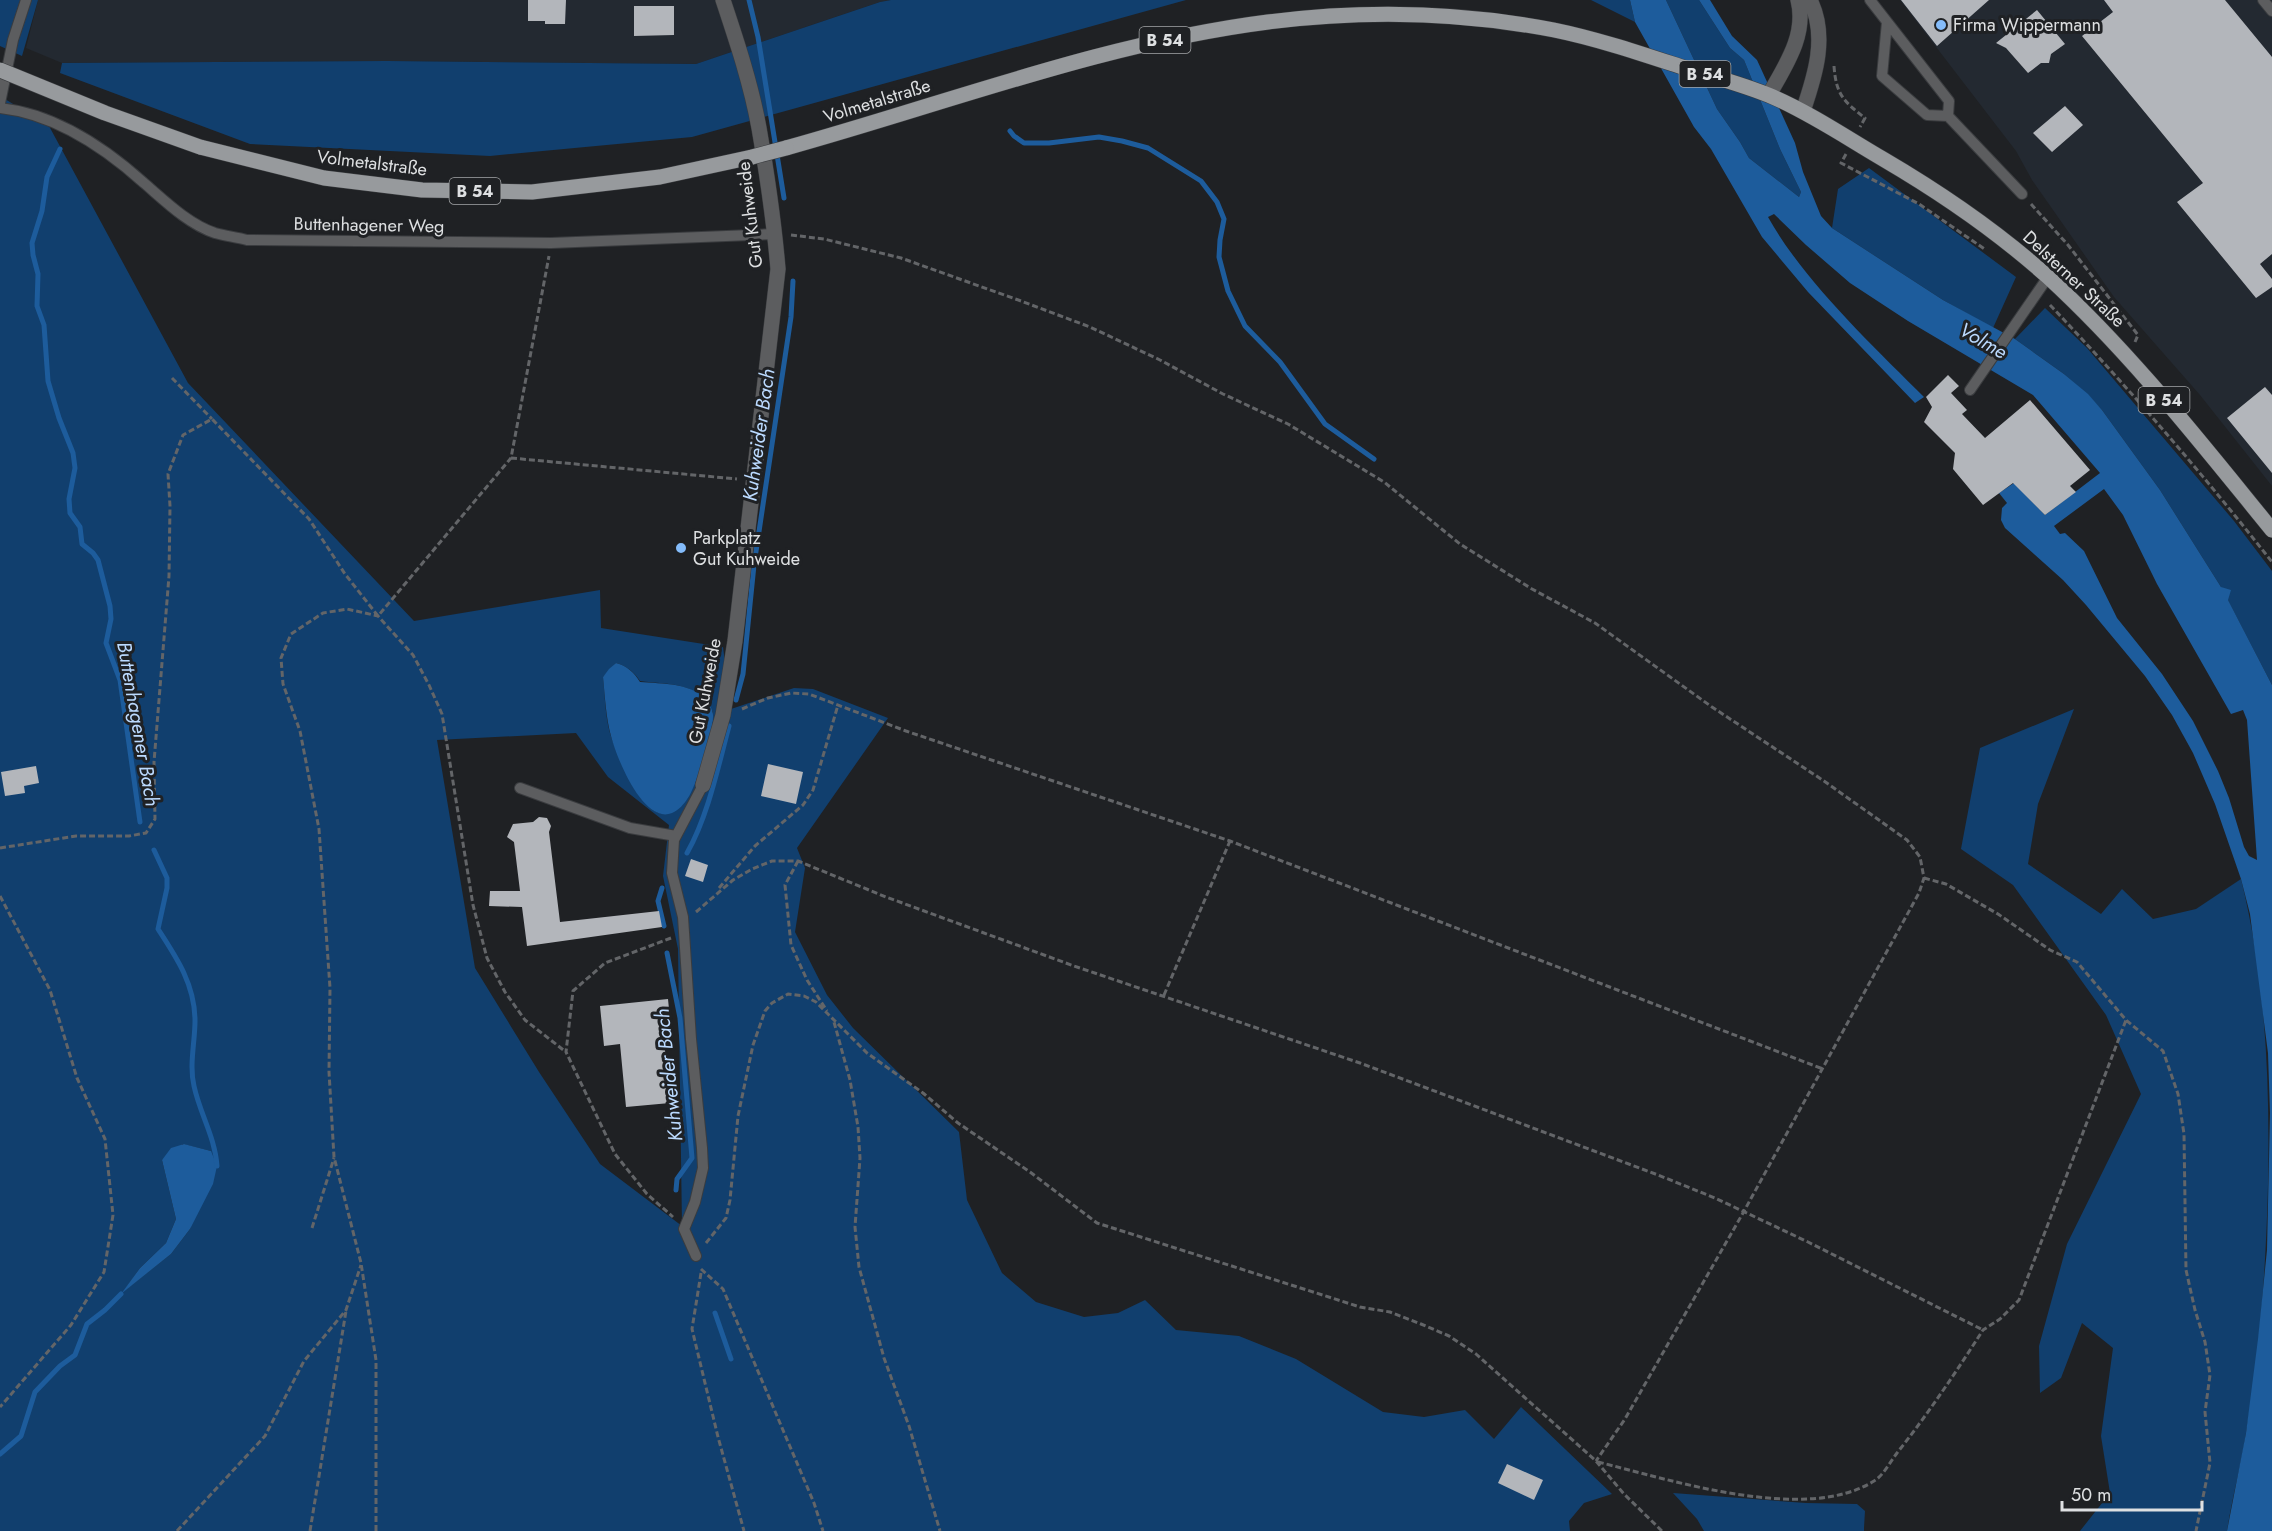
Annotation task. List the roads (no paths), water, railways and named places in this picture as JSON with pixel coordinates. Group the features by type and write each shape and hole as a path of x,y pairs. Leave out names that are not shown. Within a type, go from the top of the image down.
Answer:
{"main road":[{"name":"Volmetalstraße","path":"0,70 105,113 200,147 324,178 433,190 532,192 660,177 786,148 1138,46 1221,29 1313,17 1407,16 1491,21 1557,31 1641,53 1769,96"},
{"name":"Delsterner Straße","path":"1769,96 1803,111 1919,180 1974,218 2048,277 2128,358 2272,531"}],"street":[{"name":"Gut Kuhweide","path":"703,785 723,715 735,641 778,269 759,127 743,63 723,0"},
{"path":"1769,96 1797,38 1801,19 1798,0"},
{"path":"1803,111 1815,74 1819,39 1817,19 1810,0"}],"lane":[{"path":"0,103 13,40 26,0"},
{"path":"1870,0 1950,101 1948,116"},
{"path":"2263,0 2272,11"},
{"path":"1887,22 1882,76 1927,115 1948,116 2022,194"},
{"name":"Buttenhagener Weg","path":"0,108 42,118 93,143 123,164 191,220 214,233 247,240 551,243 775,234"},
{"path":"1970,390 2048,277"},
{"path":"696,1256 684,1229 695,1202 703,1168 702,1148 689,1018 683,917 672,873 674,840 703,785"},
{"path":"520,788 630,828 676,836"}],"water":[{"name":"Volme","path":"1630,0 1666,0 1717,109 1749,158 1799,197 1801,192 1780,149 1744,60 1730,48 1699,0 1710,0 1732,36 1757,60 1795,143 1803,172 1821,216 1832,228 1943,300 2015,339 2088,394 2160,490 2221,587 2231,590 2228,600 2272,685 2272,1531 2227,1531 2246,1433 2258,1339 2267,1250 2270,1113 2268,1053 2250,914 2241,879 2215,804 2193,753 2172,715 2145,676 2086,605 2063,580 2005,528 2001,520 2002,508 2007,503 1999,493 2014,483 2045,515 2100,473 2033,395 1908,321 1850,283 1774,214 1768,217 1783,241 1819,288 1924,397 1915,403 1808,292 1762,237 1711,149 1694,127 1635,22","holes":["2104,489 2123,515 2157,584 2231,714 2243,710 2247,720 2257,860 2249,856 2244,847 2229,798 2193,721 2162,674 2117,618 2084,551 2065,533 2060,534 2054,526"]},
{"path":"616,663 630,670 640,682 686,687 702,695 712,710 711,732 696,781 685,802 672,813 661,814 651,809 641,799 619,758 608,722 603,677"},
{"path":"184,1144 211,1151 217,1166 213,1184 190,1229 171,1254 121,1294 140,1268 166,1243 176,1219 162,1160 171,1148"}],"waterway":[{"name":"Kuhweider Bach","path":"749,0 758,37 784,198"},
{"path":"1010,131 1024,143 1049,143 1099,137 1122,141 1148,148 1201,181 1217,202 1224,219 1219,257 1228,291 1245,326 1280,362 1325,424 1374,459"},
{"name":"Buttenhagener Bach","path":"60,149 47,177 42,211 32,243 38,274 37,306 44,325 48,381 73,453 75,468 69,499 70,513 80,527 82,544 98,560 110,606 111,619 106,643 120,680 140,822"},
{"name":"Kuhweider Bach","path":"736,700 743,674 754,565 791,317 793,281"},
{"name":"Kuhweider Bach","path":"687,853 707,807 729,726"},
{"name":"Buttenhagener Bach","path":"154,850 167,878 158,929 184,972 192,996 195,1021 193,1078 216,1155 217,1166"},
{"name":"Kuhweider Bach","path":"662,888 658,901 664,926"},
{"name":"Kuhweider Bach","path":"667,953 680,1018 692,1158 677,1179 676,1190"},
{"name":"Buttenhagener Bach","path":"0,1454 21,1436 35,1392 60,1366 75,1355 87,1324 121,1294"},
{"name":"Kuhweider Bach","path":"715,1313 731,1359"}],"place":[{"name":"Firma Wippermann","path":"1941,25"},
{"name":"Parkplatz Gut Kuhweide","path":"681,548"}]}
